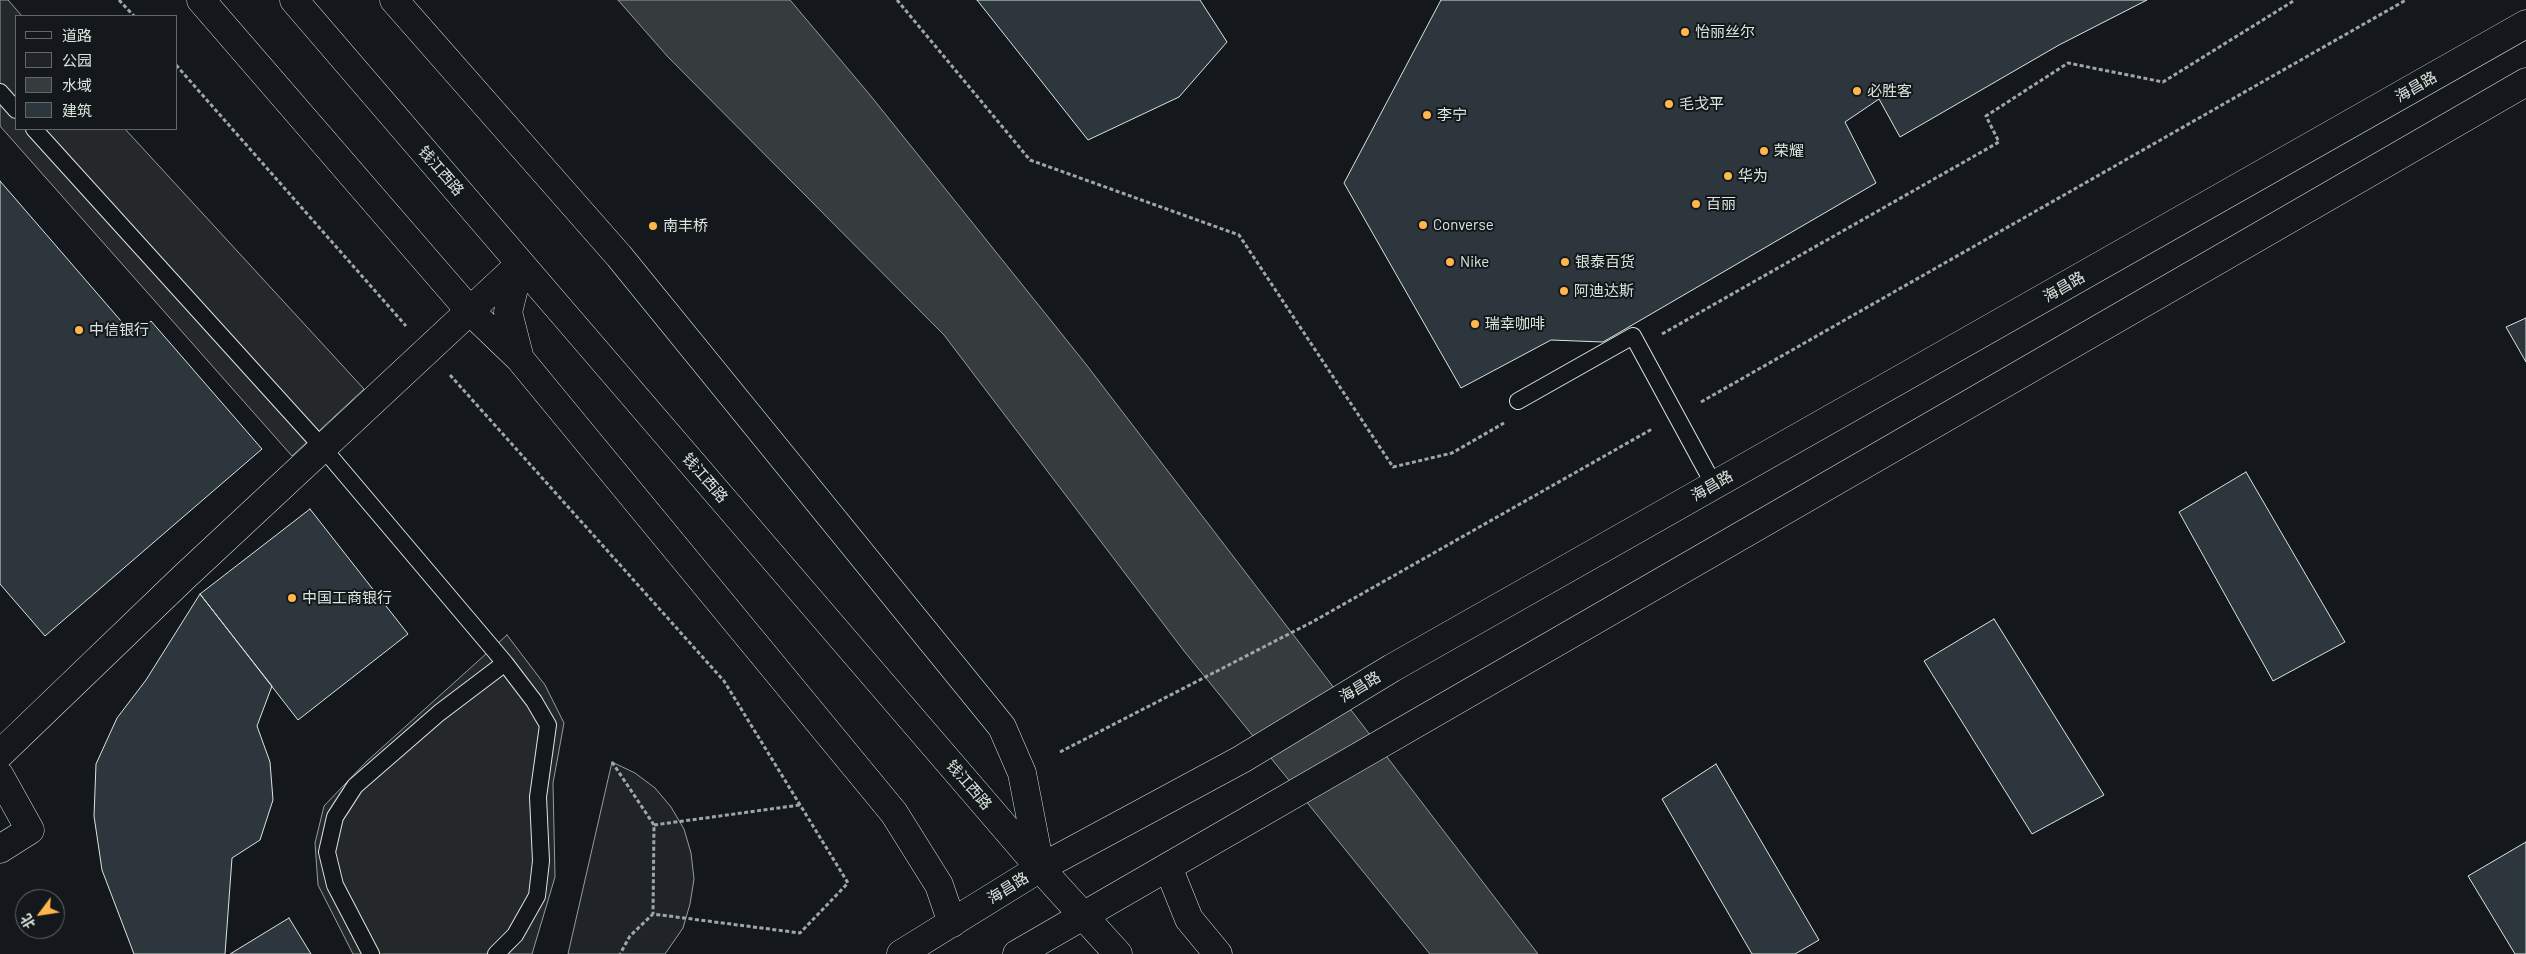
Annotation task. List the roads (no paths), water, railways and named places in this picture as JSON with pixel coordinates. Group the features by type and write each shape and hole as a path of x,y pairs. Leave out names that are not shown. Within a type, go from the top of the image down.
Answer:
{"main road":[{"path":"201,0 470,311 520,359 894,813 939,885 952,923"},
{"name":"钱江西路","path":"294,0 1040,868 1118,954"},
{"path":"394,0 619,256 1002,726 1022,773 1040,868"},
{"name":"海昌路","path":"901,954 1040,868 1242,758 1392,668 2526,24"},
{"path":"1017,954 2526,82"},
{"path":"0,754 183,578 520,264"},
{"path":"520,264 508,312 520,359"},
{"path":"0,776 30,830 0,849"},
{"path":"1168,867 1189,919 1218,954"}],"lane":[{"path":"0,92 15,109"},
{"path":"35,130 323,448 505,662 534,700 548,725 538,797 541,861 537,896 515,935 496,954"},
{"path":"1518,401 1633,336 1714,485"},
{"path":"371,954 335,884 327,852 335,817 355,786 439,713 505,662"}],"water":[{"path":"618,0 790,0 870,95 1085,363 1538,954 1430,954 1184,651 944,335 668,57"}],"place":[{"name":"怡丽丝尔","path":"1685,32"},
{"name":"必胜客","path":"1857,91"},
{"name":"毛戈平","path":"1669,104"},
{"name":"李宁","path":"1427,115"},
{"name":"荣耀","path":"1764,151"},
{"name":"华为","path":"1728,176"},
{"name":"百丽","path":"1696,204"},
{"name":"Converse","path":"1423,225"},
{"name":"南丰桥","path":"653,226"},
{"name":"Nike","path":"1450,262"},
{"name":"银泰百货","path":"1565,262"},
{"name":"阿迪达斯","path":"1564,291"},
{"name":"瑞幸咖啡","path":"1475,324"},
{"name":"中信银行","path":"79,330"},
{"name":"中国工商银行","path":"292,598"}]}
